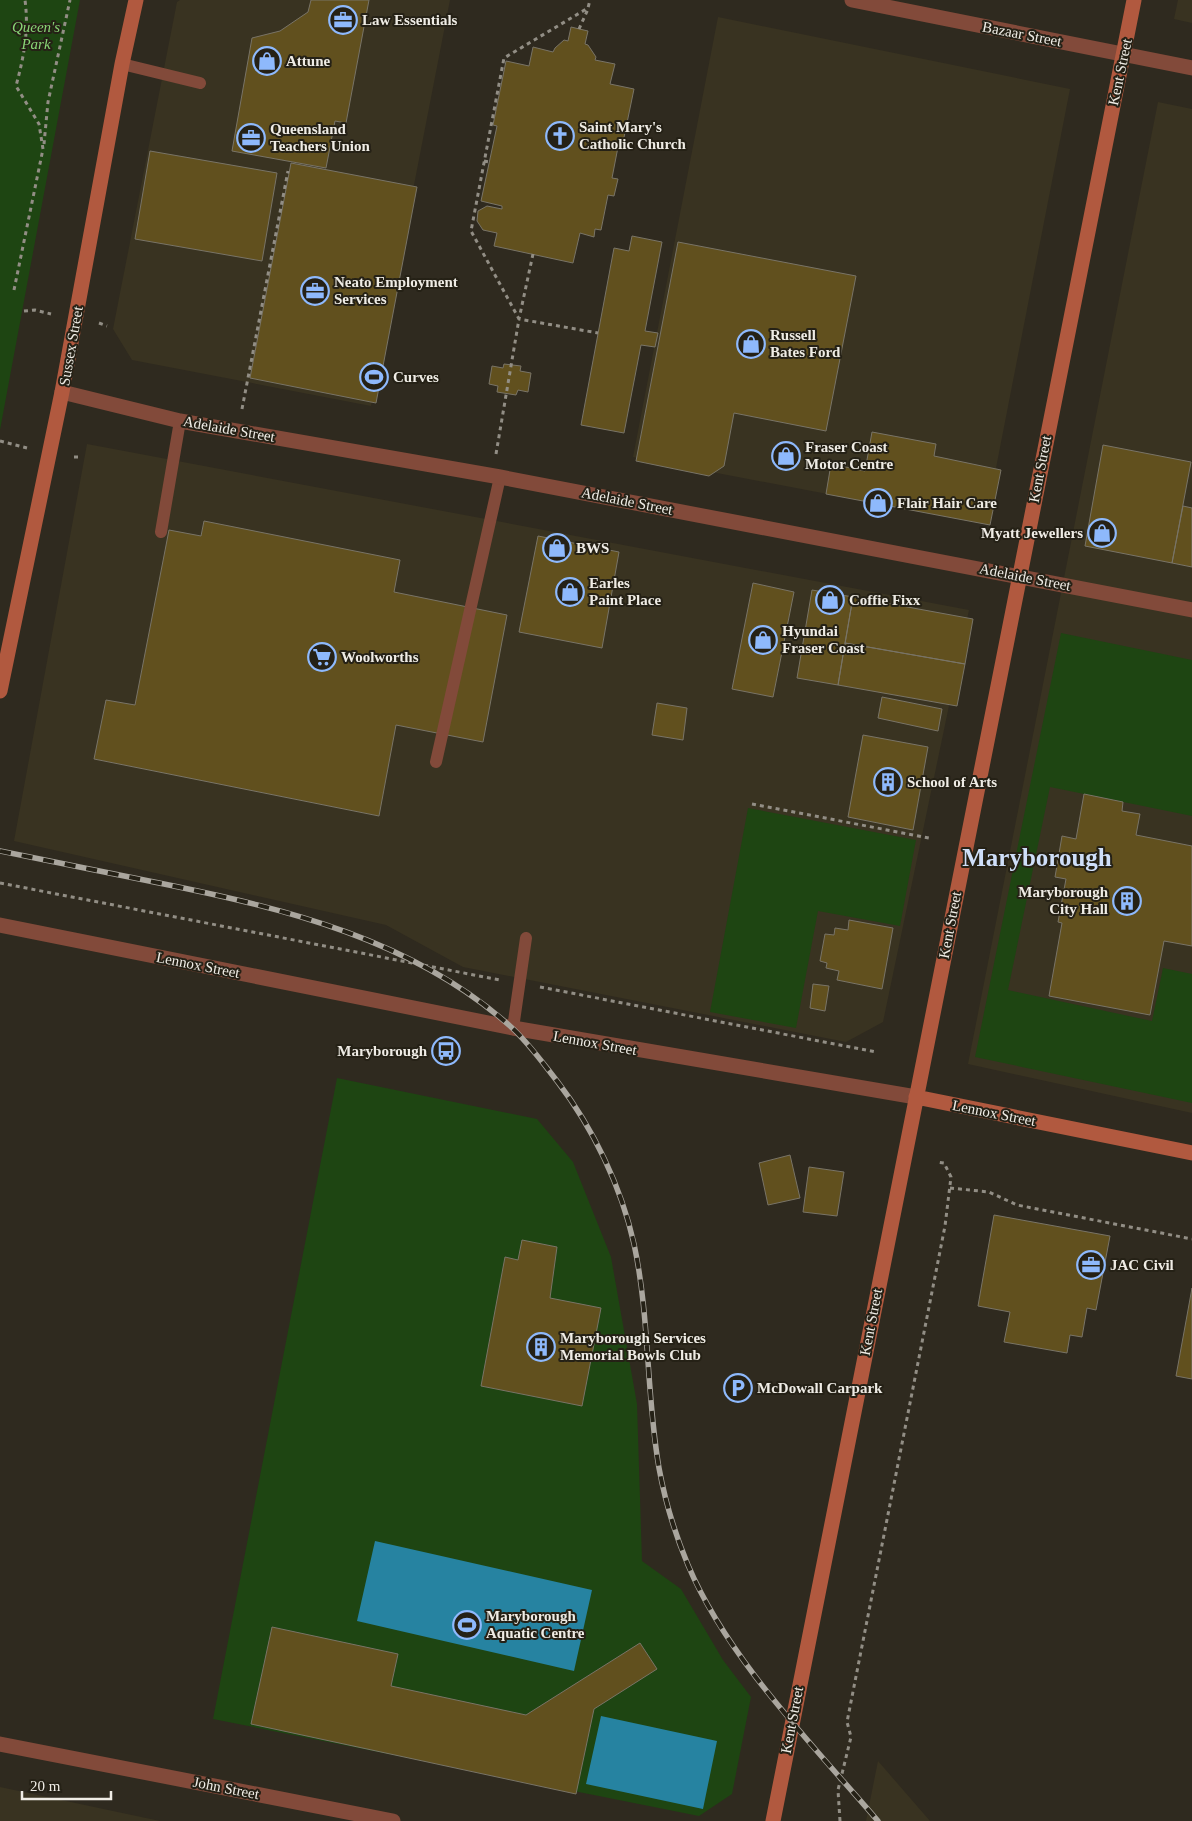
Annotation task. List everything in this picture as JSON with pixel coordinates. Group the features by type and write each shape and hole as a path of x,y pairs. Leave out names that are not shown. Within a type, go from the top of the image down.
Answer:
{"main road":[{"name":"Sussex Street","path":"0,691 62,392 122,64 136,0"},
{"name":"Kent Street","path":"773,1821 1134,0"},
{"name":"Lennox Street","path":"916,1098 1192,1153"}],"street":[{"name":"Bazaar Street","path":"852,0 1192,68"},
{"name":"Adelaide Street","path":"62,392 180,421 500,477 1192,610"},
{"name":"Lennox Street","path":"0,925 513,1028 916,1098"},
{"name":"John Street","path":"0,1744 393,1821"}],"lane":[{"path":"122,64 200,83"},
{"path":"161,532 180,421"},
{"path":"436,762 478,568 500,477"},
{"path":"513,1028 526,938"}],"path":[{"path":"25,0 28,24 26,51 16,86 39,124 43,149"},
{"path":"14,290 43,149 48,102 70,0"},
{"path":"580,29 590,0"},
{"path":"519,319 471,231 504,58 588,8"},
{"path":"484,161 490,162"},
{"path":"238,431 288,171"},
{"path":"500,434 519,319 533,254"},
{"path":"24,311 36,310 51,314"},
{"path":"519,319 598,333"},
{"path":"99,323 106,326"},
{"path":"0,441 27,448"},
{"path":"74,457 82,457"},
{"path":"752,804 929,838"},
{"path":"0,883 876,1052"},
{"path":"840,1821 838,1790 851,1737 846,1722 945,1226 951,1177 944,1163 937,1162"},
{"path":"950,1188 989,1192 1017,1205 1192,1239"}],"shaded area":[{"path":"180,0 450,0 371,406 132,360 113,329 177,2"},
{"path":"1178,0 1192,0 1192,23 1174,19"},
{"path":"718,17 1070,89 996,468 1001,470 990,525 633,457"},
{"name":"Maryborough","path":"1158,102 1192,109 1192,1113 968,1064"},
{"name":"Maryborough","path":"87,444 969,610 883,1022 846,1042 463,967 386,925 14,841"},
{"path":"878,1761 930,1821 866,1821"},
{"path":"0,1787 160,1821 0,1821"}],"green space":[{"name":"Queen's Park","path":"0,0 80,0 0,430"},
{"path":"1061,633 1192,660 1192,816 1050,787 1008,990 1152,1021 1163,968 1192,974 1192,1103 975,1057"},
{"path":"748,808 916,840 900,926 818,911 796,1028 710,1012"},
{"path":"337,1078 537,1119 573,1162 611,1257 637,1404 642,1561 681,1589 723,1660 751,1697 732,1794 699,1816 213,1719"}],"water":[{"path":"375,1541 592,1590 574,1671 357,1621"},
{"path":"601,1716 717,1741 703,1809 586,1784"}],"building":[{"path":"311,0 369,0 346,123 335,121 326,168 232,151 252,38 280,31 308,12"},
{"name":"Saint Mary's Catholic Church","path":"571,27 588,31 585,44 588,45 596,57 595,60 615,64 610,84 634,89 622,147 618,147 612,178 618,179 614,196 608,195 601,230 595,229 594,237 580,233 573,263 494,246 497,233 483,230 477,221 478,211 487,206 502,209 502,206 481,201 497,126 493,125 506,61 529,66 533,47 553,52 564,40 568,41"},
{"path":"150,151 277,173 262,261 135,239"},
{"path":"291,163 417,187 376,403 250,378"},
{"path":"632,236 662,242 645,331 658,333 655,347 641,345 624,433 581,425 614,248 629,251"},
{"name":"Russell Bates Ford","path":"678,242 856,276 826,431 734,413 724,466 709,476 636,461"},
{"path":"504,364 521,366 520,371 531,373 528,392 518,390 516,395 497,392 498,386 489,384 492,366 503,368"},
{"path":"872,432 936,444 934,456 1001,470 990,525 826,494 831,464 865,471"},
{"path":"1103,445 1191,462 1172,563 1085,546"},
{"path":"1183,506 1192,508 1192,567 1172,563"},
{"name":"Woolworths","path":"204,521 400,560 394,592 507,615 483,742 396,725 379,816 94,759 106,700 135,705 169,530 201,536"},
{"name":"Earles Paint Place","path":"538,536 619,552 602,648 519,632"},
{"name":"Hyundai Fraser Coast","path":"753,583 794,592 773,697 732,689"},
{"path":"812,590 853,597 838,685 797,678"},
{"path":"853,597 973,619 965,664 845,643"},
{"path":"845,643 965,664 957,706 838,685"},
{"path":"882,697 942,709 938,731 878,718"},
{"path":"657,703 687,708 683,740 652,735"},
{"name":"School of Arts","path":"863,735 928,747 913,830 848,817"},
{"name":"Maryborough City Hall","path":"1084,794 1123,802 1122,811 1140,814 1136,835 1192,846 1192,946 1164,941 1150,1015 1049,996 1062,923 1058,922 1066,879 1055,877 1062,836 1076,839"},
{"path":"849,920 893,928 882,989 837,980 839,971 826,968 827,963 820,961 825,934 834,935 835,928 848,930"},
{"path":"813,984 829,986 825,1011 810,1008"},
{"path":"790,1155 800,1198 768,1205 759,1163"},
{"path":"809,1167 844,1172 837,1216 803,1212"},
{"path":"994,1215 1110,1236 1096,1310 1087,1308 1082,1337 1070,1335 1067,1353 1004,1342 1010,1312 978,1306"},
{"name":"Maryborough Services Memorial Bowls Club","path":"522,1240 557,1247 550,1298 601,1308 582,1406 481,1386 505,1257 518,1260"},
{"path":"1192,1288 1192,1379 1176,1376"},
{"path":"272,1627 398,1654 391,1686 526,1715 640,1643 657,1669 594,1709 576,1794 251,1724"}],"railway":[{"path":"0,851 210,894 302,917 347,932 390,950 432,971 472,996 510,1026 535,1052 570,1099 594,1138 622,1201 634,1244 643,1300 652,1412 659,1468 671,1517 688,1565 705,1600 725,1634 748,1667 800,1731 878,1821"}],"place":[{"name":"Law Essentials","path":"343,20"},
{"name":"Attune","path":"267,61"},
{"name":"Saint Mary's Catholic Church","path":"560,136"},
{"name":"Queensland Teachers Union","path":"251,138"},
{"name":"Neato Employment Services","path":"315,291"},
{"name":"Russell Bates Ford","path":"751,344"},
{"name":"Curves","path":"374,377"},
{"name":"Fraser Coast Motor Centre","path":"786,456"},
{"name":"Flair Hair Care","path":"878,503"},
{"name":"Myatt Jewellers","path":"1102,533"},
{"name":"BWS","path":"557,548"},
{"name":"Earles Paint Place","path":"570,592"},
{"name":"Coffie Fixx","path":"830,600"},
{"name":"Hyundai Fraser Coast","path":"763,640"},
{"name":"Woolworths","path":"322,657"},
{"name":"School of Arts","path":"888,782"},
{"name":"Maryborough City Hall","path":"1127,901"},
{"name":"Maryborough","path":"446,1051"},
{"name":"JAC Civil","path":"1091,1265"},
{"name":"Maryborough Services Memorial Bowls Club","path":"541,1347"},
{"name":"McDowall Carpark","path":"738,1388"},
{"name":"Maryborough Aquatic Centre","path":"467,1625"}],"district":[{"name":"Maryborough","path":"1037,857"}]}
